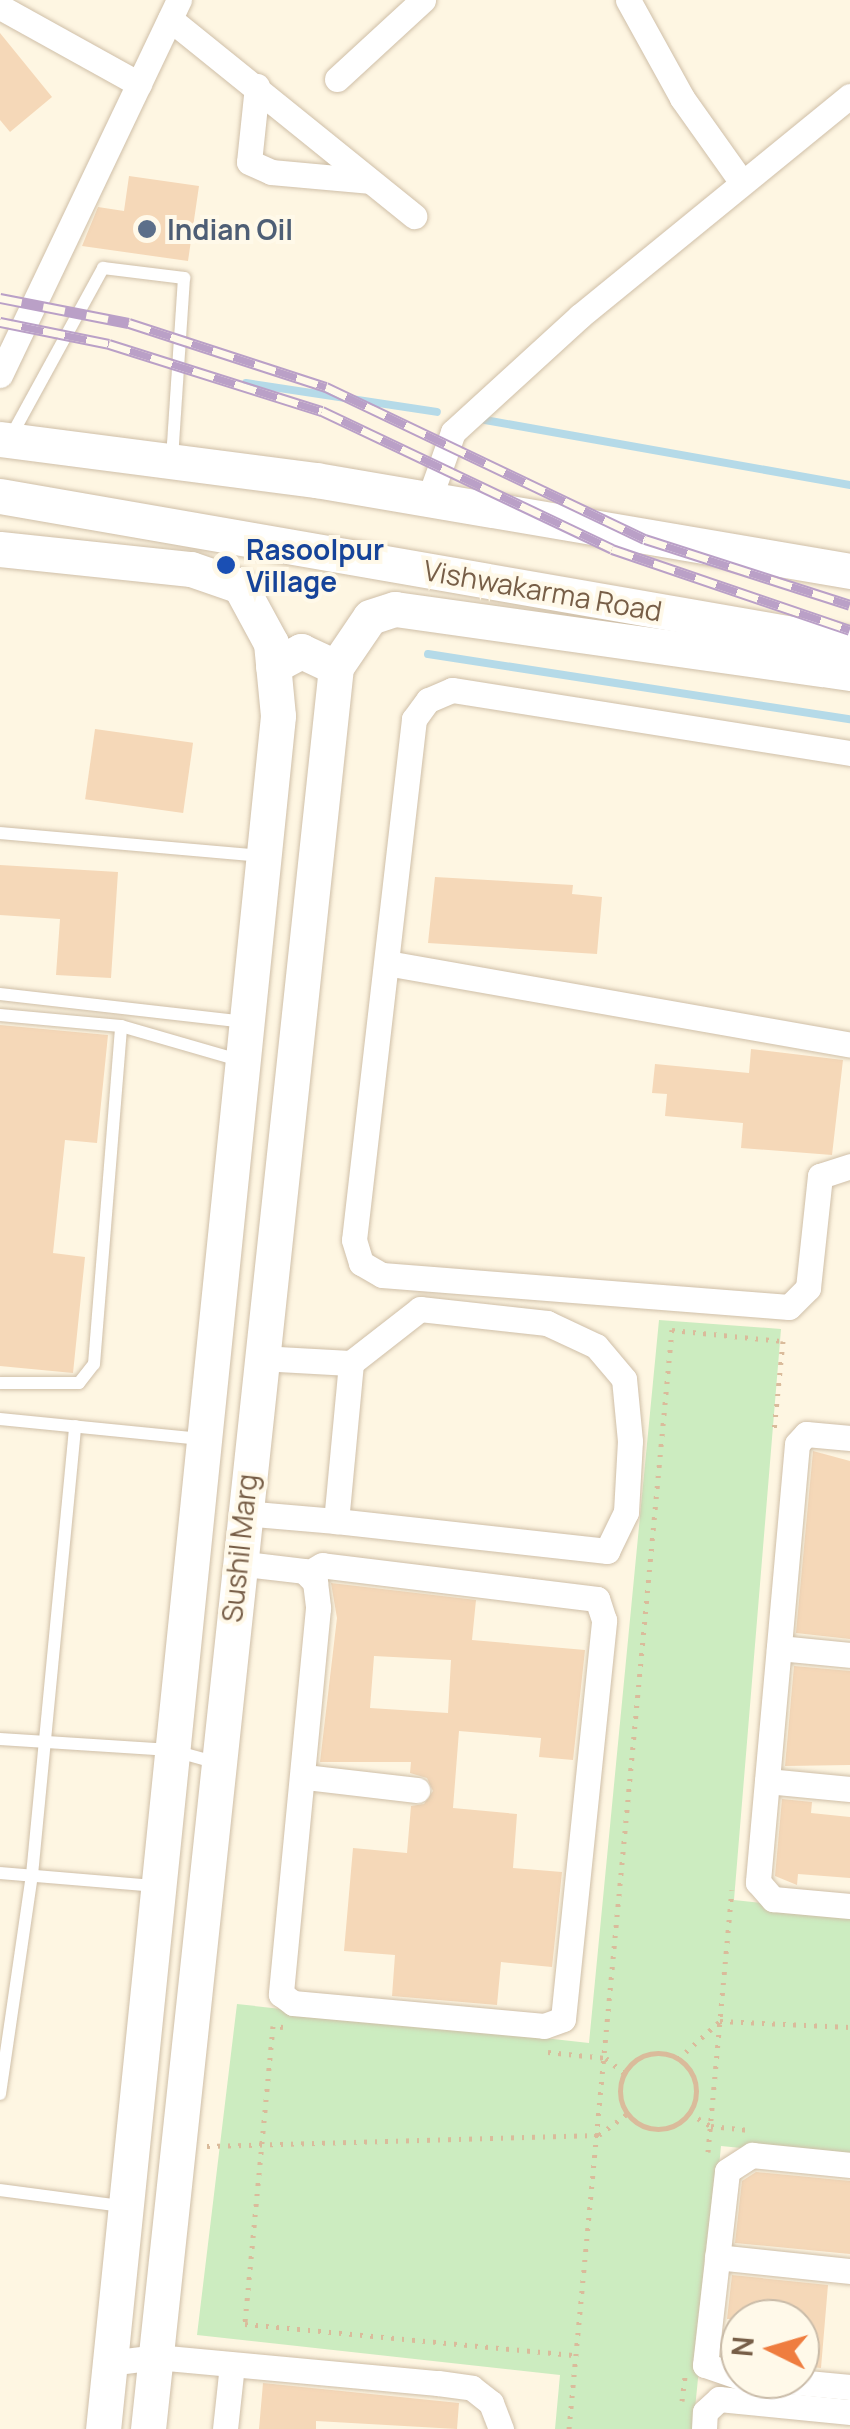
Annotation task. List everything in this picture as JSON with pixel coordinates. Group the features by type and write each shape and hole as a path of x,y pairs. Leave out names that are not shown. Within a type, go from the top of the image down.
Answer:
{"street":[{"path":"337,79 423,0"},
{"path":"628,0 682,98 741,180"},
{"path":"0,7 139,84"},
{"path":"0,375 175,9 256,86 414,216"},
{"path":"256,86 250,162 271,172 369,181"},
{"path":"430,500 453,432 741,180 850,96"},
{"path":"5,440 430,500 850,572"},
{"name":"Vishwakarma Road","path":"0,496 181,526 739,640 850,644"},
{"name":"Sushil Marg","path":"102,2429 278,716 274,666 253,600 220,575 181,526"},
{"path":"0,549 220,575"},
{"path":"274,666 301,651 336,667 370,617 395,609 739,640 850,673"},
{"name":"Sushil Marg","path":"148,2429 258,1358 336,667"},
{"path":"850,753 452,690 428,700 414,718 354,1240 361,1264 382,1275 789,1307 808,1288 820,1176 850,1166"},
{"path":"387,964 850,1045"},
{"path":"243,1513 608,1551 626,1512 624,1379 596,1346 547,1323 420,1309 351,1363 258,1358"},
{"path":"336,1521 351,1363"},
{"path":"850,1438 806,1434 797,1444 767,1781 762,1893 850,1906"},
{"path":"238,1563 307,1574 322,1565 597,1599 604,1620 563,2019 544,2026 294,2002 281,1994 306,1777 318,1608 307,1574"},
{"path":"779,1648 850,1655"},
{"path":"306,1777 417,1790"},
{"path":"767,1781 850,1790"},
{"path":"720,2373 709,2372 706,2365 732,2161 752,2155 850,2165"},
{"path":"717,2257 850,2271"},
{"path":"109,2364 156,2357 472,2388 491,2403 501,2429"},
{"path":"225,2429 232,2365"},
{"path":"820,2384 850,2387"},
{"path":"704,2429 706,2412 719,2398 850,2412"}],"lane":[{"path":"5,440 103,268 184,278 172,462"},
{"path":"0,833 264,856"},
{"path":"0,994 247,1022"},
{"path":"0,1015 122,1026 243,1061"},
{"path":"0,1383 78,1383 94,1364 122,1026"},
{"path":"0,1419 204,1440"},
{"path":"0,2094 32,1876 75,1426"},
{"path":"0,1739 172,1750 217,1763"},
{"path":"0,1873 158,1886"},
{"path":"0,2190 122,2206"}],"path":[{"path":"569,2429 672,1330 782,1340 773,1435"},
{"path":"707,2164 734,1871"},
{"path":"678,2059 720,2022 850,2026"},
{"path":"292,2028 273,2026 245,2324 576,2355"},
{"path":"528,2050 606,2058 624,2073 627,2114"},
{"path":"624,2073 649,2054 678,2059 694,2081 688,2114 652,2129 627,2114"},
{"path":"178,2145 262,2148 599,2135 627,2114"},
{"path":"681,2410 685,2372"}],"green space":[{"path":"659,1320 781,1329 734,1900 850,1913 850,2159 721,2146 693,2429 555,2429 560,2375 197,2335 237,2004 589,2043"}],"building":[{"path":"0,33 52,97 10,132 0,120"},
{"path":"129,176 199,186 188,261 82,246 98,207 124,211"},
{"path":"95,729 193,743 183,813 85,799"},
{"path":"0,865 118,872 111,978 56,975 60,919 0,915"},
{"path":"435,877 573,885 572,894 602,897 597,954 428,943"},
{"path":"0,1025 108,1035 97,1143 65,1140 53,1253 85,1257 73,1373 0,1366"},
{"path":"751,1049 843,1060 832,1155 741,1148 743,1123 665,1116 667,1094 652,1093 655,1064 749,1073"},
{"path":"813,1451 850,1461 850,1639 796,1633"},
{"path":"331,1583 476,1600 472,1640 585,1650 573,1760 539,1757 541,1738 459,1731 453,1808 517,1814 513,1868 562,1872 552,1967 501,1962 497,2005 392,1996 395,1955 344,1951 353,1848 407,1853 411,1806 424,1804 433,1791 427,1778 410,1773 411,1762 320,1762 337,1618","holes":["374,1656 451,1660 448,1713 370,1708"]},
{"path":"794,1666 850,1671 850,1765 785,1766"},
{"path":"782,1799 812,1802 811,1813 850,1817 850,1878 798,1874 797,1885 775,1876"},
{"path":"756,2172 850,2181 850,2254 735,2243 742,2181"},
{"path":"732,2275 828,2285 821,2368 820,2299 729,2299"},
{"path":"263,2383 459,2403 457,2429 316,2421 316,2429 259,2429"}],"waterway":[{"path":"246,383 437,412"},
{"path":"485,420 850,485"},
{"path":"428,654 850,719"}],"railway":[{"path":"0,298 129,323 326,387 645,539 850,605"},
{"path":"0,322 109,344 322,411 612,549 850,630"}],"place":[{"name":"Indian Oil","path":"147,229"},
{"name":"Rasoolpur Village","path":"226,565"}]}
